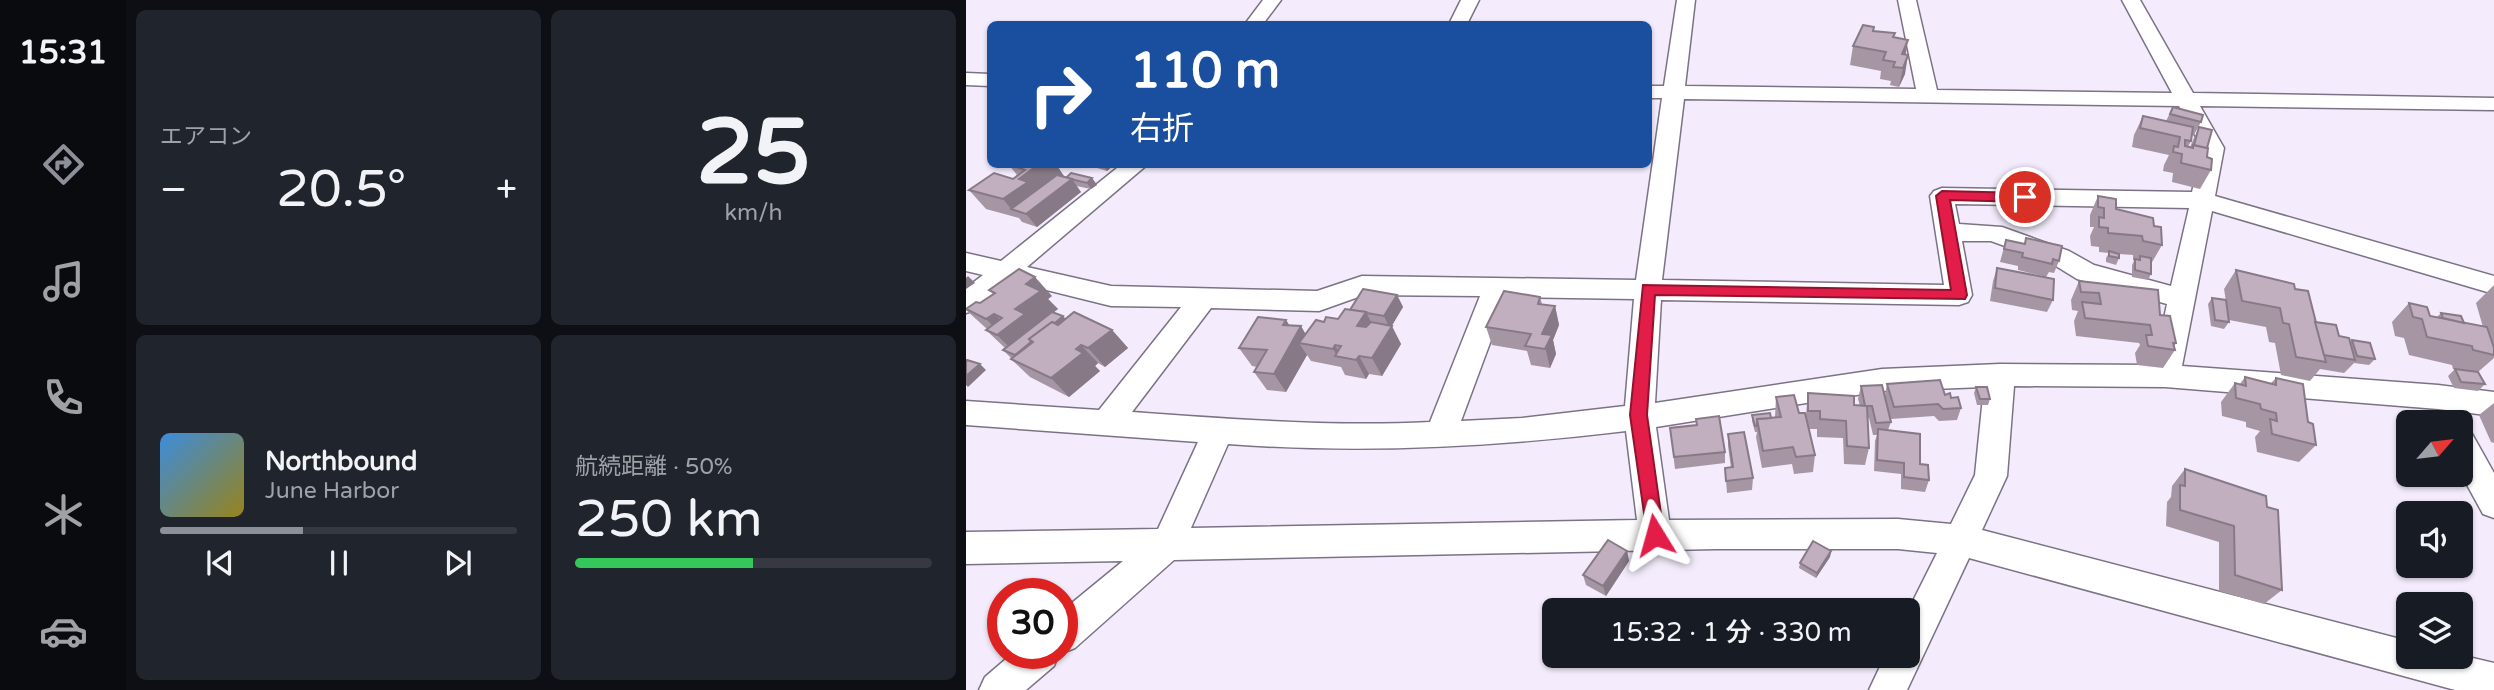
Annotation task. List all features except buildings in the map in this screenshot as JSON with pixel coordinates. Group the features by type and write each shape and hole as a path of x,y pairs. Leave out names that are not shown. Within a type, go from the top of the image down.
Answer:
{"street":[{"path":"1256,21 1272,0"},
{"path":"1460,21 1470,0"},
{"path":"1655,535 1639,415 1660,92 1686,0"},
{"path":"1908,0 1928,96"},
{"path":"2131,0 2213,148 2165,376"},
{"path":"966,79 987,80"},
{"path":"1660,92 2494,104"},
{"path":"966,303 1132,168"},
{"path":"966,262 1111,296 1319,301 1362,285 1959,295 1942,196 2202,200 2494,285"},
{"path":"1949,232 1993,233 2060,257 2086,272 2181,298"},
{"path":"1441,434 1497,287"},
{"path":"1108,421 1205,298"},
{"path":"1920,624 1991,476 2000,375"},
{"path":"966,413 1219,430 1375,436 1522,432 1639,415 1690,411 1882,380 2000,375 2165,376 2444,410 2494,404"},
{"path":"1078,621 1168,543 1219,430"},
{"path":"2473,465 2494,504"},
{"path":"966,548 1655,535 1898,534 1960,540 2494,682"},
{"path":"1888,690 1898,668"},
{"path":"998,690 1022,669"}],"route":[{"path":"1655,535 1639,415 1648,289 1959,295 1942,196 2025,197"}]}
